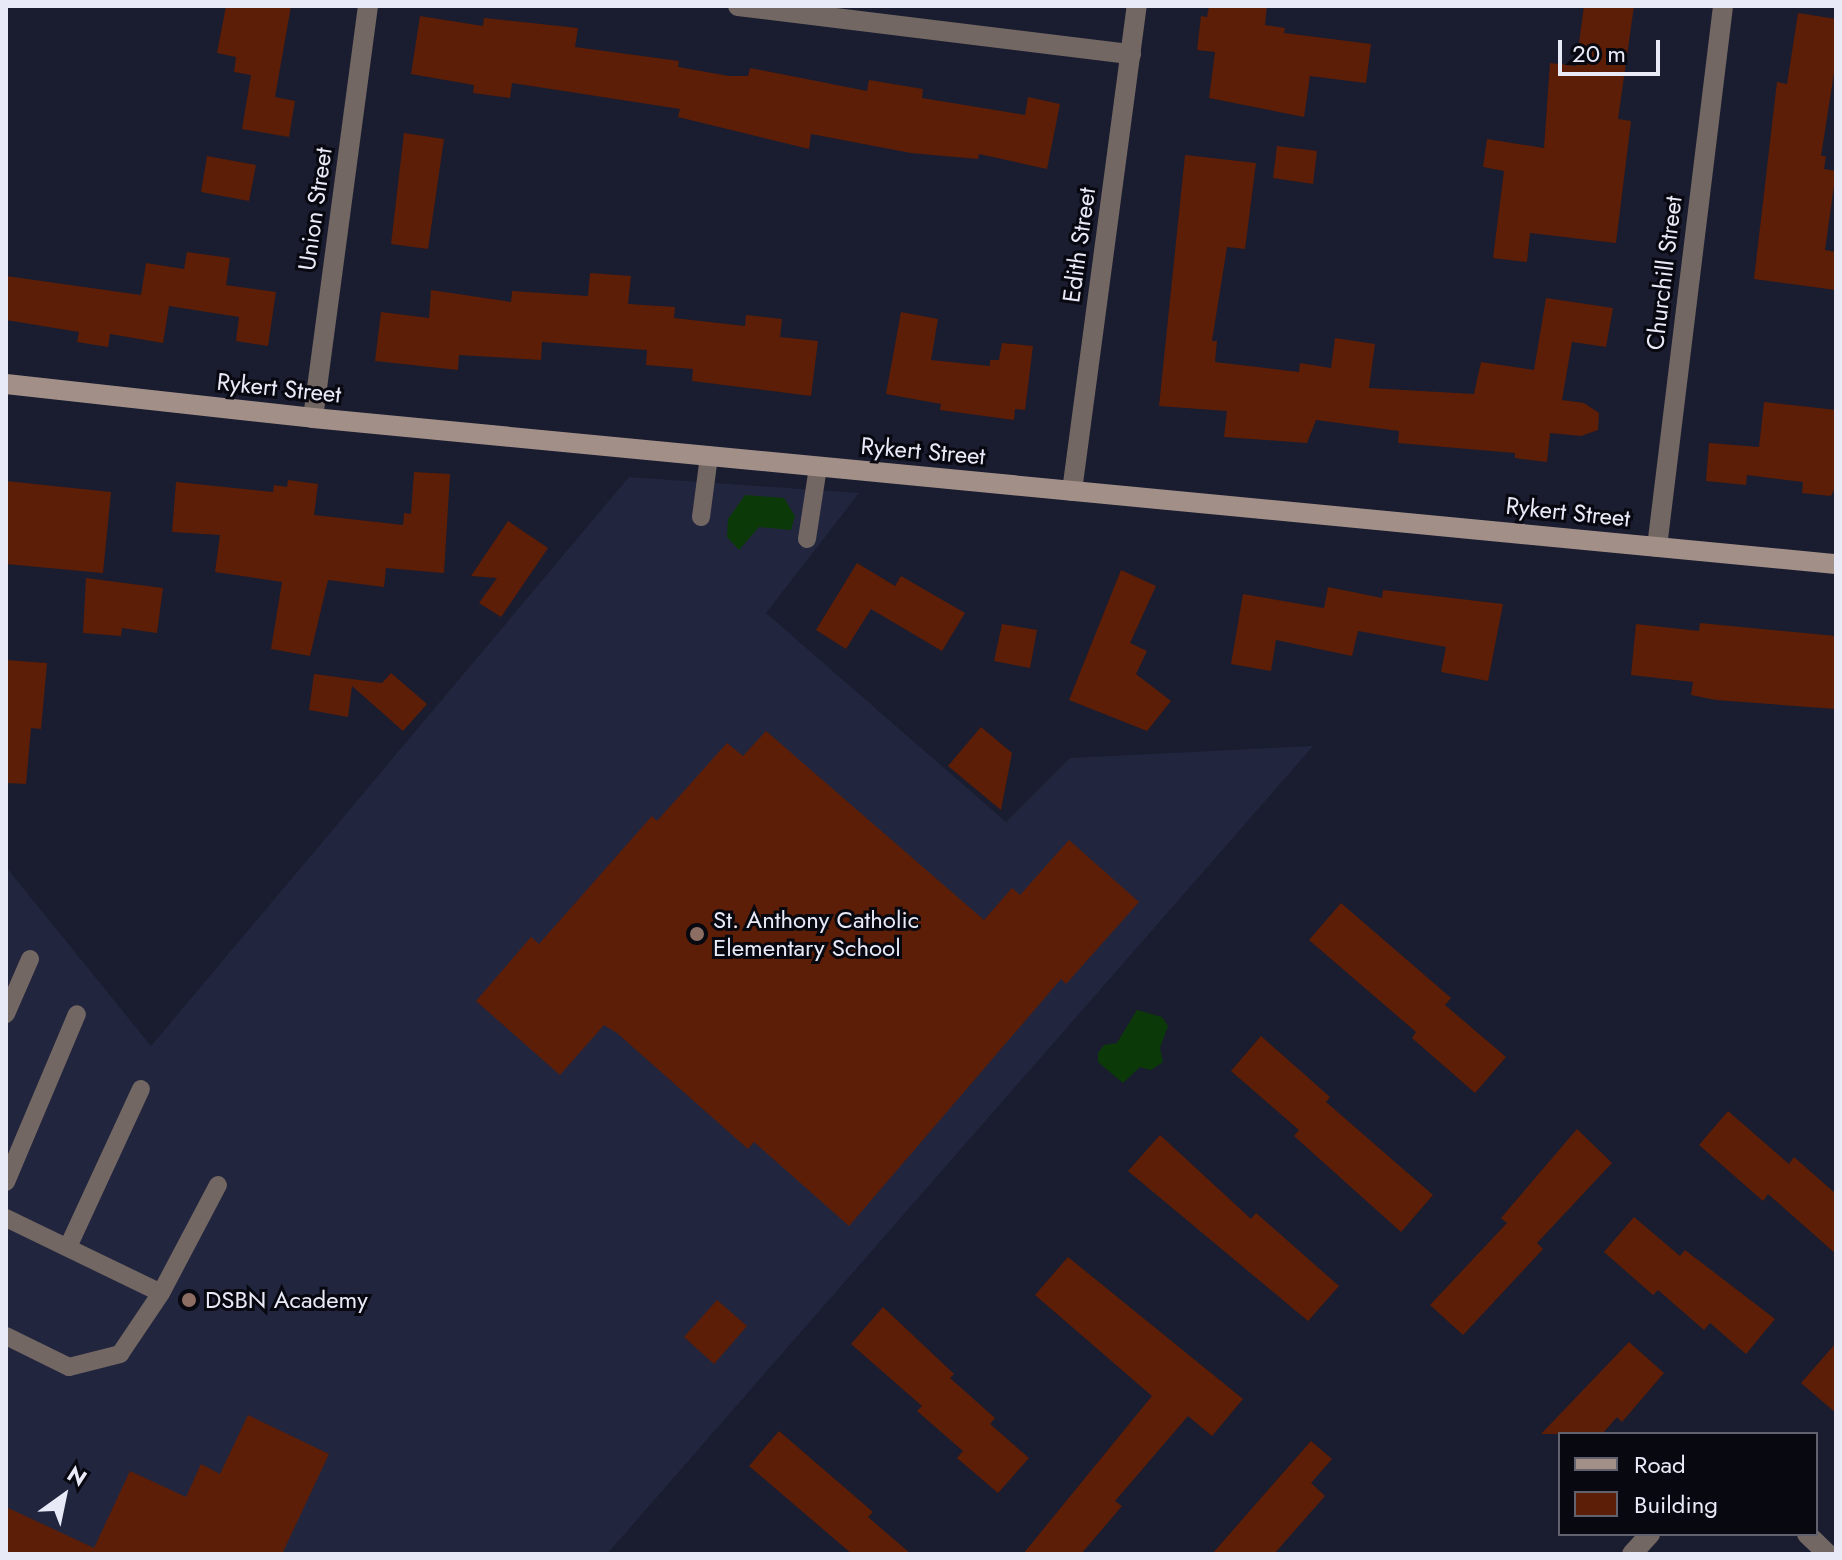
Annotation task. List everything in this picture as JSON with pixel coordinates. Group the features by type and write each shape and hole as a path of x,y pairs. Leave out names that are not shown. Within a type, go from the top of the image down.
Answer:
{"street":[{"name":"Union Street","path":"313,418 368,6"},
{"path":"738,6 1131,54"},
{"name":"Edith Street","path":"1072,491 1137,6"},
{"name":"Churchill Street","path":"1657,547 1723,6"},
{"name":"Rykert Street","path":"6,384 313,418 1836,564"},
{"path":"1632,1554 1648,1536"},
{"path":"1809,1536 1828,1554"}],"lane":[{"path":"701,517 709,456"},
{"path":"807,539 818,467"},
{"path":"6,1014 30,959"},
{"path":"6,1182 77,1014"},
{"path":"68,1247 141,1089"},
{"path":"6,1336 69,1367 120,1354 161,1293 218,1185"},
{"path":"6,1218 161,1293"}],"shaded area":[{"name":"St. Anthony Catholic Elementary School","path":"629,477 859,493 766,613 1006,822 1070,758 1313,746 607,1554 6,1554 6,867 151,1046"}],"green space":[{"path":"745,495 784,498 795,516 791,530 759,527 739,550 727,537 728,519"},
{"path":"1137,1010 1162,1017 1168,1026 1160,1048 1163,1062 1151,1070 1140,1067 1123,1083 1098,1062 1098,1053 1104,1045 1117,1043"}],"building":[{"path":"226,6 291,6 275,97 295,101 289,137 242,129 251,75 234,72 236,57 217,53"},
{"path":"1209,6 1267,6 1265,25 1285,28 1284,33 1371,44 1366,83 1310,76 1304,117 1209,98 1215,52 1197,50 1201,16 1207,17"},
{"path":"1584,6 1634,6 1618,119 1631,121 1616,243 1530,233 1527,262 1493,258 1504,171 1483,167 1487,139 1544,148 1550,63 1576,66"},
{"path":"1798,13 1836,19 1836,60 1821,156 1826,156 1824,169 1836,171 1825,250 1836,252 1836,290 1754,279 1777,82 1787,84"},
{"path":"420,16 483,26 484,18 578,28 575,47 679,61 678,67 729,76 748,76 750,68 867,91 869,80 923,89 922,98 1025,115 1028,97 1060,104 1047,169 979,154 978,159 911,153 811,134 809,149 678,117 680,109 512,83 510,98 473,93 474,85 411,74"},
{"path":"404,133 444,139 428,249 391,244"},
{"path":"1277,146 1317,151 1313,184 1273,178"},
{"path":"1185,155 1256,163 1245,249 1227,247 1212,341 1217,341 1215,362 1299,372 1300,363 1331,368 1335,338 1375,344 1369,388 1474,394 1481,362 1534,370 1546,298 1613,308 1606,347 1572,342 1562,400 1584,403 1599,413 1598,430 1581,436 1550,433 1547,462 1515,458 1515,453 1398,443 1399,431 1316,420 1307,443 1224,437 1227,411 1159,406"},
{"path":"207,156 256,165 249,201 201,192"},
{"path":"187,252 230,258 226,285 276,292 268,346 236,341 239,317 169,306 163,343 110,334 108,347 77,342 79,332 6,320 6,276 141,295 146,263 184,269"},
{"path":"590,273 631,276 628,304 675,307 674,318 745,326 746,315 782,319 780,337 818,341 811,396 692,381 693,369 646,365 647,350 542,342 541,360 459,355 458,370 375,361 381,312 429,318 431,290 511,302 512,291 588,296"},
{"path":"901,312 938,319 931,360 990,366 990,360 999,360 1002,343 1033,346 1025,410 1015,409 1014,420 940,410 941,404 886,394"},
{"path":"1764,402 1836,410 1836,485 1831,496 1802,493 1803,482 1747,475 1746,485 1706,481 1709,443 1759,447"},
{"path":"414,472 450,474 444,573 386,568 384,587 328,580 310,656 271,649 282,582 215,572 220,535 172,532 176,482 273,492 274,485 287,487 288,480 318,484 314,515 403,525 404,513 411,514"},
{"path":"6,481 111,492 103,573 6,564"},
{"path":"508,521 548,548 501,617 479,603 497,578 471,576"},
{"path":"857,563 895,586 901,576 965,613 942,651 871,609 846,649 816,630"},
{"path":"1121,570 1156,586 1130,643 1147,651 1136,674 1171,701 1147,731 1069,700"},
{"path":"86,578 163,588 157,633 122,628 121,636 83,633"},
{"path":"1328,587 1382,598 1383,590 1503,604 1488,681 1441,672 1446,647 1358,631 1352,656 1276,640 1271,671 1231,664 1243,594 1324,608"},
{"path":"1700,623 1836,636 1836,709 1716,700 1691,695 1693,682 1631,675 1636,624 1699,631"},
{"path":"1002,624 1037,630 1030,668 994,661"},
{"path":"6,660 47,663 41,729 31,728 26,784 6,783"},
{"path":"391,673 427,704 403,731 352,686 348,717 309,710 314,674 382,683"},
{"path":"981,727 1012,753 1001,810 948,766"},
{"path":"766,731 984,920 1012,888 1020,895 1069,840 1139,902 1066,984 1061,979 849,1226 754,1142 748,1149 617,1033 604,1025 560,1075 476,1001 531,937 539,944 652,816 657,821 727,743 743,756"},
{"path":"1341,903 1451,998 1445,1005 1506,1057 1475,1093 1412,1038 1416,1032 1309,940"},
{"path":"1261,1036 1330,1097 1326,1102 1433,1195 1401,1232 1294,1136 1299,1130 1231,1071"},
{"path":"1728,1111 1789,1164 1794,1157 1836,1194 1836,1254 1768,1194 1763,1201 1699,1145"},
{"path":"1577,1129 1612,1163 1537,1243 1543,1249 1463,1335 1430,1305 1507,1223 1501,1218"},
{"path":"1160,1135 1251,1219 1256,1213 1339,1286 1308,1321 1128,1171"},
{"path":"1634,1217 1680,1256 1685,1250 1775,1319 1746,1354 1710,1323 1704,1330 1658,1290 1653,1295 1604,1252"},
{"path":"1068,1257 1243,1399 1212,1436 1188,1416 1115,1501 1122,1506 1081,1554 1023,1554 1152,1396 1035,1295"},
{"path":"717,1300 747,1326 714,1364 684,1337"},
{"path":"883,1307 954,1374 950,1378 995,1418 990,1424 1029,1458 998,1493 957,1458 963,1451 917,1411 922,1406 851,1344"},
{"path":"1629,1342 1664,1373 1622,1422 1617,1417 1604,1432 1541,1434"},
{"path":"1836,1343 1836,1413 1801,1383"},
{"path":"248,1415 329,1454 282,1554 6,1554 6,1507 94,1548 130,1471 186,1497 201,1464 220,1474"},
{"path":"779,1431 873,1512 868,1517 911,1554 852,1554 749,1466"},
{"path":"1311,1441 1332,1459 1311,1483 1325,1496 1274,1554 1212,1554"}],"place":[{"name":"St. Anthony Catholic Elementary School","path":"697,934"},
{"name":"DSBN Academy","path":"189,1300"}]}
